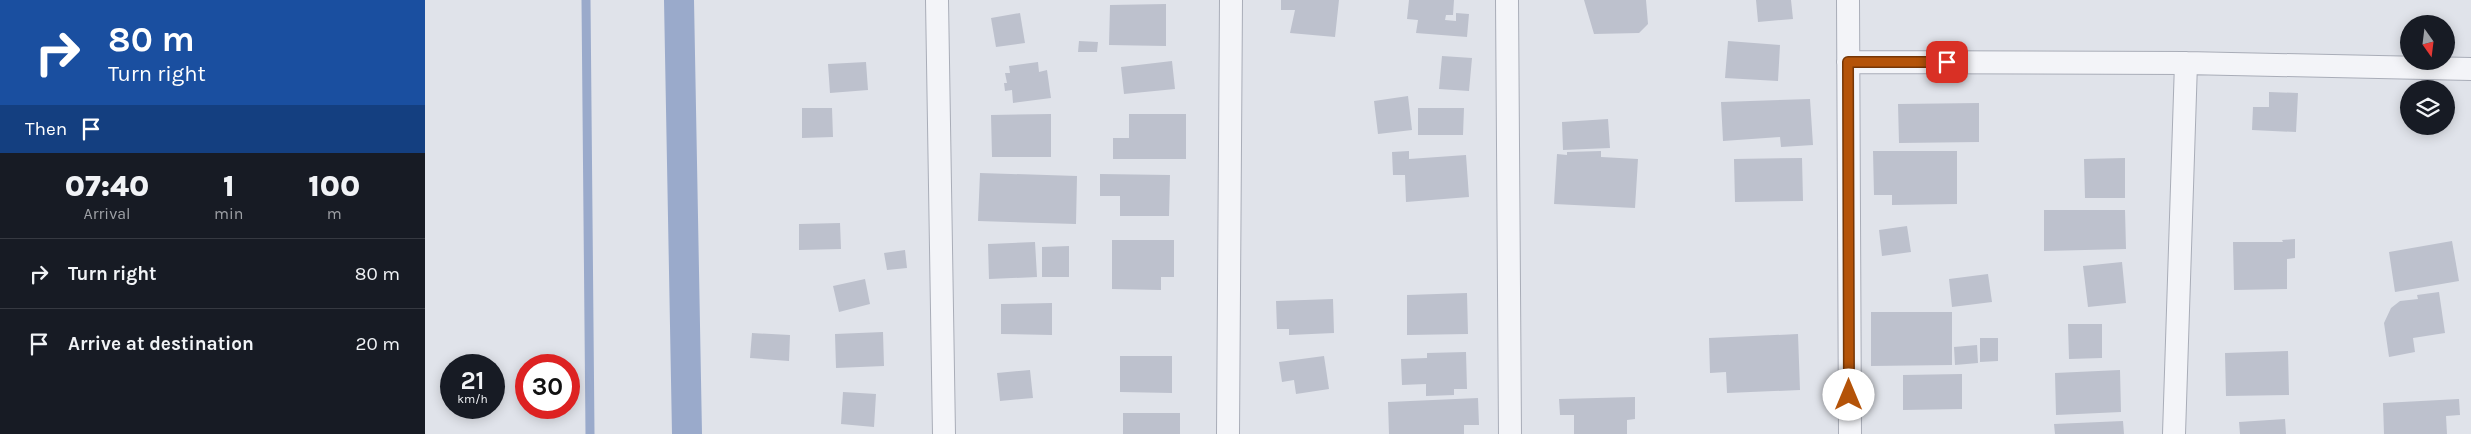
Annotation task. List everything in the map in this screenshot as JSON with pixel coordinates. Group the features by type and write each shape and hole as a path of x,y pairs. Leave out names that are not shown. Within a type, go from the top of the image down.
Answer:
{"street":[{"path":"937,0 944,434"},
{"path":"1228,434 1231,0"},
{"path":"1507,0 1510,434"},
{"path":"1848,0 1850,434"},
{"path":"1848,62 2186,62 2471,69"},
{"path":"2174,434 2186,62"}],"building":[{"path":"1281,0 1339,0 1335,37 1290,33 1295,10 1281,10"},
{"path":"1409,0 1454,0 1453,15 1446,15 1445,20 1456,21 1456,13 1469,14 1467,37 1416,33 1418,20 1407,19"},
{"path":"1584,0 1646,0 1648,24 1639,33 1594,34"},
{"path":"1756,0 1791,0 1793,19 1758,22"},
{"path":"1166,4 1166,46 1109,45 1110,5"},
{"path":"1020,13 1025,43 996,47 991,18"},
{"path":"1079,41 1098,42 1097,52 1078,52"},
{"path":"1728,41 1780,45 1778,81 1725,78"},
{"path":"1442,56 1472,58 1469,91 1439,89"},
{"path":"1172,61 1175,89 1124,94 1121,67"},
{"path":"866,62 868,90 830,93 828,64"},
{"path":"1038,62 1039,72 1047,70 1051,98 1013,103 1012,90 1005,91 1004,83 1007,83 1005,73 1010,73 1009,66"},
{"path":"2269,92 2298,93 2296,132 2252,130 2253,107 2269,107"},
{"path":"1408,96 1412,130 1378,134 1374,101"},
{"path":"1810,99 1813,145 1781,147 1780,137 1723,141 1721,102"},
{"path":"1979,103 1979,142 1899,143 1898,104"},
{"path":"802,108 832,108 833,137 802,138"},
{"path":"1418,108 1464,108 1463,135 1418,135"},
{"path":"1051,114 1051,157 992,157 991,115"},
{"path":"1129,114 1186,114 1186,159 1113,159 1113,138 1129,138"},
{"path":"1608,119 1610,148 1563,150 1562,122"},
{"path":"1409,151 1409,159 1466,155 1469,197 1406,202 1405,175 1393,175 1392,152"},
{"path":"1601,151 1601,157 1638,159 1635,208 1554,204 1557,154 1567,155 1567,152"},
{"path":"1873,151 1957,151 1957,204 1892,205 1892,195 1874,195"},
{"path":"1802,158 1803,201 1735,202 1734,159"},
{"path":"2125,158 2125,198 2085,198 2084,159"},
{"path":"980,173 1077,176 1076,224 978,221"},
{"path":"1100,174 1170,175 1169,216 1120,216 1120,196 1100,196"},
{"path":"2044,210 2125,210 2126,249 2044,251"},
{"path":"840,223 841,249 799,250 799,224"},
{"path":"1907,226 1911,252 1882,256 1879,230"},
{"path":"2295,239 2295,258 2287,259 2287,289 2234,290 2233,242 2283,242 2282,240"},
{"path":"1112,240 1174,240 1174,277 1161,277 1161,290 1112,289"},
{"path":"2452,241 2459,281 2395,292 2389,252"},
{"path":"1035,242 1037,277 989,279 988,244"},
{"path":"1069,246 1069,277 1042,277 1042,247"},
{"path":"905,250 907,268 887,270 884,253"},
{"path":"2122,262 2126,303 2088,307 2083,266"},
{"path":"1988,274 1992,302 1952,307 1949,279"},
{"path":"865,279 870,304 839,312 833,286"},
{"path":"2439,292 2445,333 2413,338 2415,352 2389,357 2384,323 2391,308 2400,301 2418,299 2417,295"},
{"path":"1467,293 1468,334 1407,335 1407,295"},
{"path":"1333,299 1334,333 1289,335 1289,329 1277,329 1276,301"},
{"path":"1052,303 1052,335 1001,334 1001,304"},
{"path":"1871,312 1952,312 1952,365 1871,366"},
{"path":"2068,324 2102,324 2102,358 2069,359"},
{"path":"883,332 884,366 836,368 835,334"},
{"path":"752,333 790,335 789,361 750,358"},
{"path":"1798,334 1800,390 1727,393 1726,372 1710,373 1709,338"},
{"path":"1980,338 1998,338 1998,361 1980,362"},
{"path":"1977,345 1978,363 1955,365 1954,347"},
{"path":"2288,351 2289,395 2226,396 2225,353"},
{"path":"1466,352 1467,389 1454,389 1454,395 1426,396 1426,384 1402,385 1401,359 1427,358 1427,353"},
{"path":"1120,356 1172,356 1172,393 1120,392"},
{"path":"1324,356 1329,389 1296,394 1294,380 1282,382 1279,362"},
{"path":"1030,370 1033,398 1000,401 997,373"},
{"path":"2120,370 2121,412 2056,415 2055,373"},
{"path":"1962,374 1962,409 1903,410 1903,375"},
{"path":"843,392 876,394 874,427 841,424"},
{"path":"1635,397 1635,419 1627,420 1627,434 1574,434 1574,415 1560,415 1559,399"},
{"path":"1478,398 1479,425 1464,425 1464,434 1389,434 1388,402"},
{"path":"2459,399 2460,415 2446,416 2447,434 2384,434 2383,403"},
{"path":"1123,413 1180,413 1180,434 1123,434"},
{"path":"2285,419 2286,434 2240,434 2239,422"},
{"path":"2123,421 2124,434 2055,434 2054,424"}],"waterway":[{"path":"586,0 590,434"},
{"path":"679,0 687,434"}],"route":[{"path":"1849,395 1848,62 1947,62"}]}
